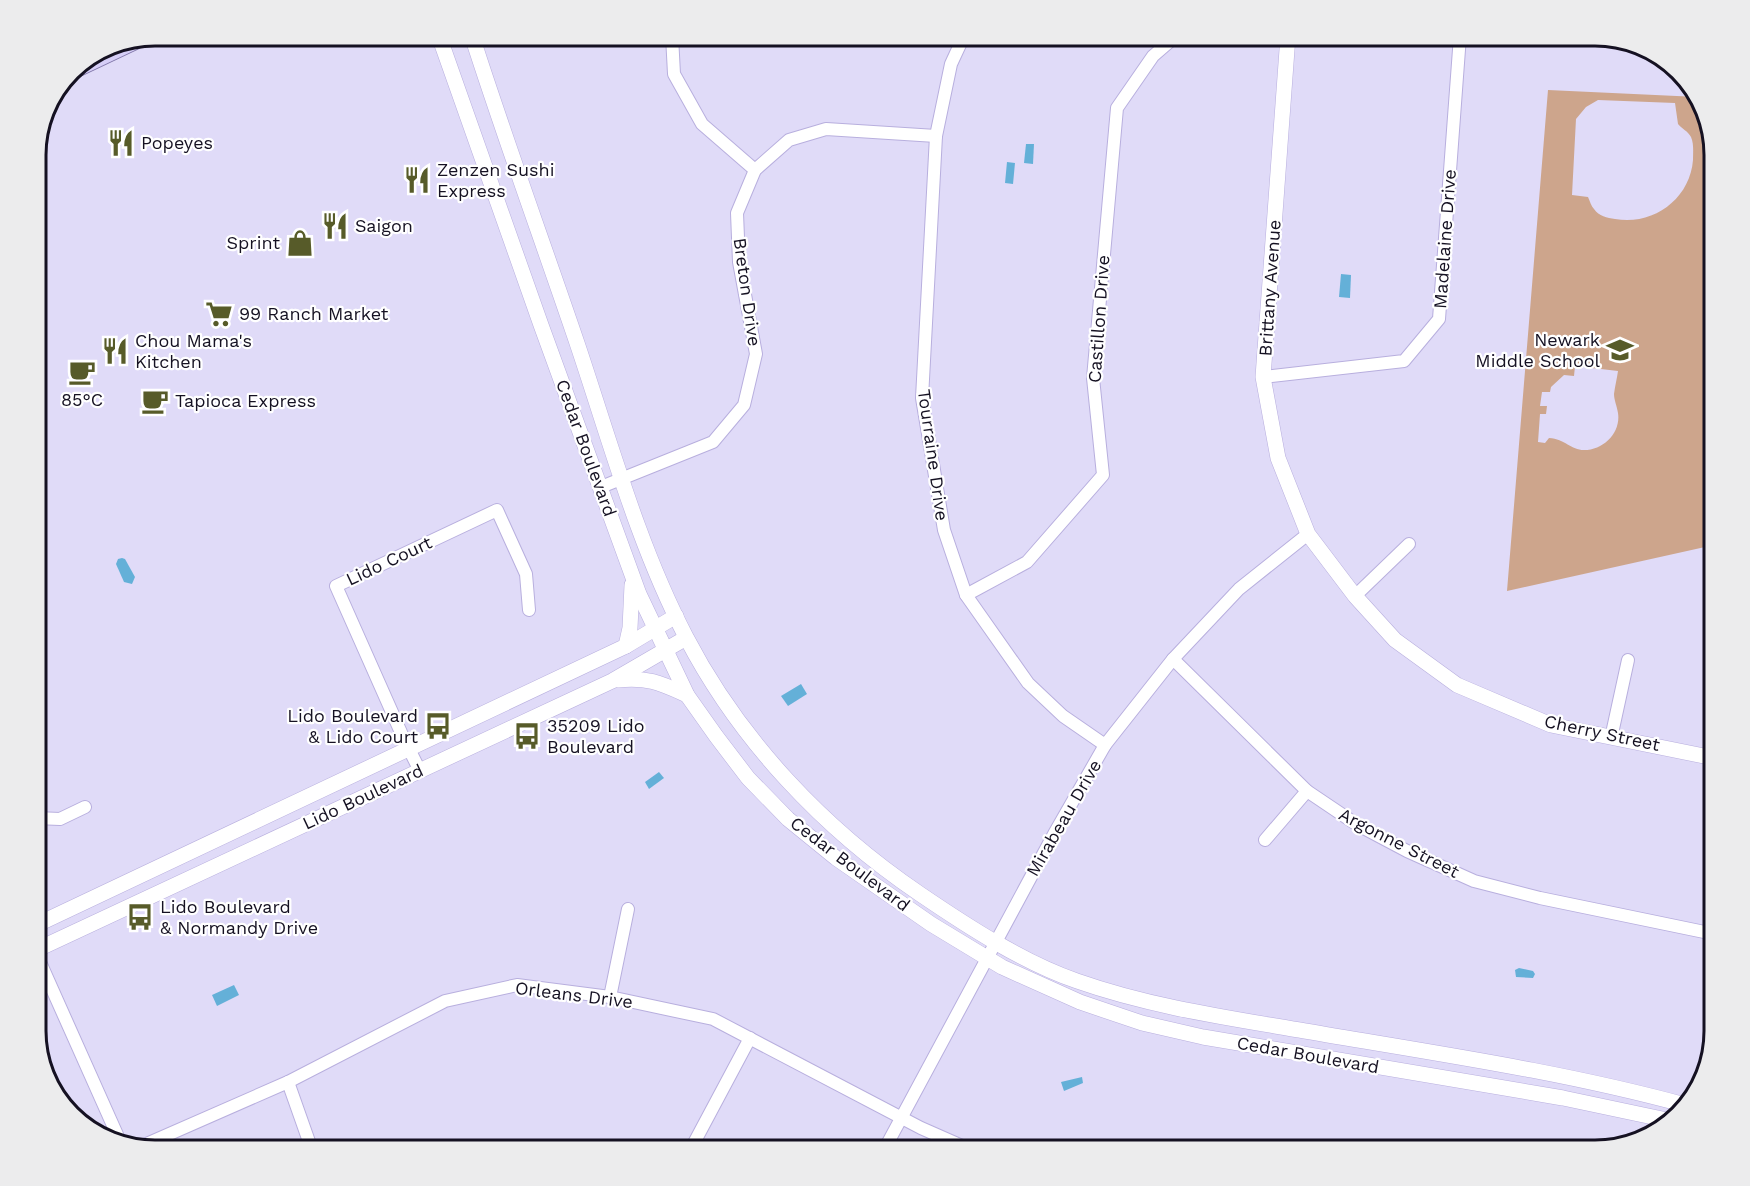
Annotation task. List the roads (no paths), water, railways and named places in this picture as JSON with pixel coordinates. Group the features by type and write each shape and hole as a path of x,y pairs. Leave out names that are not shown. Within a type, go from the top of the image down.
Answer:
{"street":[{"name":"Tourraine Drive","path":"959,46 951,64 936,136 922,398 944,530 966,595 1028,683 1063,716 1106,745"},
{"name":"Castillon Drive","path":"966,595 1027,562 1104,475 1093,378 1117,108 1153,56 1164,46"},
{"name":"Brittany Avenue","path":"1287,46 1263,377 1278,458 1308,534"},
{"name":"Madelaine Drive","path":"1263,377 1404,361 1439,319 1459,46"},
{"name":"Cedar Boulevard","path":"443,47 632,576 687,695 748,778 788,819 836,858 889,896 987,958 1030,981 1080,1002 1143,1023 1203,1037 1563,1098 1659,1118"},
{"name":"Cedar Boulevard","path":"476,47 622,478 642,534 686,638 736,717 806,801 848,840 895,877 941,908 1041,967 1076,981 1146,1001 1204,1014 1563,1075 1675,1103"},
{"path":"673,47 674,74 702,124 755,170"},
{"name":"Breton Drive","path":"601,487 713,442 744,405 756,354 739,262 737,213 755,170 789,140 826,129 936,136"},
{"name":"Lido Court","path":"420,771 336,586 497,510 526,574 529,610"},
{"name":"Cherry Street","path":"1308,534 1354,596 1395,640 1457,685 1551,725 1704,756"},
{"name":"Mirabeau Drive","path":"889,1140 1054,834 1106,745 1173,659 1239,589 1308,534"},
{"path":"1354,596 1410,544"},
{"path":"626,646 633,603 632,576"},
{"name":"Lido Boulevard","path":"47,920 626,646 676,616"},
{"name":"Lido Boulevard","path":"47,946 612,681 686,638"},
{"name":"Argonne Street","path":"1173,659 1306,791 1356,824 1407,851 1474,881 1540,898 1704,932"},
{"path":"1611,738 1628,660"},
{"path":"612,681 638,678 657,682 687,695"},
{"path":"1265,840 1306,791"},
{"path":"47,818 60,819 85,807"},
{"path":"610,997 628,909"},
{"path":"47,976 116,1132"},
{"name":"Orleans Drive","path":"156,1140 288,1082 446,1001 517,985 610,997 712,1019 901,1118 949,1140"},
{"path":"696,1140 750,1038"},
{"path":"288,1082 308,1140"}],"water":[{"path":"1026,144 1034,144 1033,164 1024,163"},
{"path":"1007,162 1015,163 1013,184 1005,183"},
{"path":"1341,274 1351,275 1350,298 1339,297"},
{"path":"118,559 125,559 135,577 132,584 124,582 116,564"},
{"path":"801,684 807,694 788,706 781,696"},
{"path":"659,772 664,778 649,789 645,782"},
{"path":"1519,968 1533,971 1535,974 1533,978 1516,977 1515,970"},
{"path":"234,985 239,995 217,1006 212,995"},
{"path":"1082,1077 1083,1083 1064,1091 1061,1082"}],"place":[{"name":"Popeyes","path":"121,143"},
{"name":"Zenzen Sushi Express","path":"417,180"},
{"name":"Saigon","path":"335,226"},
{"name":"Sprint","path":"300,243"},
{"name":"99 Ranch Market","path":"219,314"},
{"name":"Newark Middle School","path":"1620,350"},
{"name":"Chou Mama's Kitchen","path":"115,351"},
{"name":"85°C","path":"82,372"},
{"name":"Tapioca Express","path":"155,401"},
{"name":"Lido Boulevard & Lido Court","path":"438,726"},
{"name":"35209 Lido Boulevard","path":"527,736"},
{"name":"Lido Boulevard & Normandy Drive","path":"140,917"}]}
